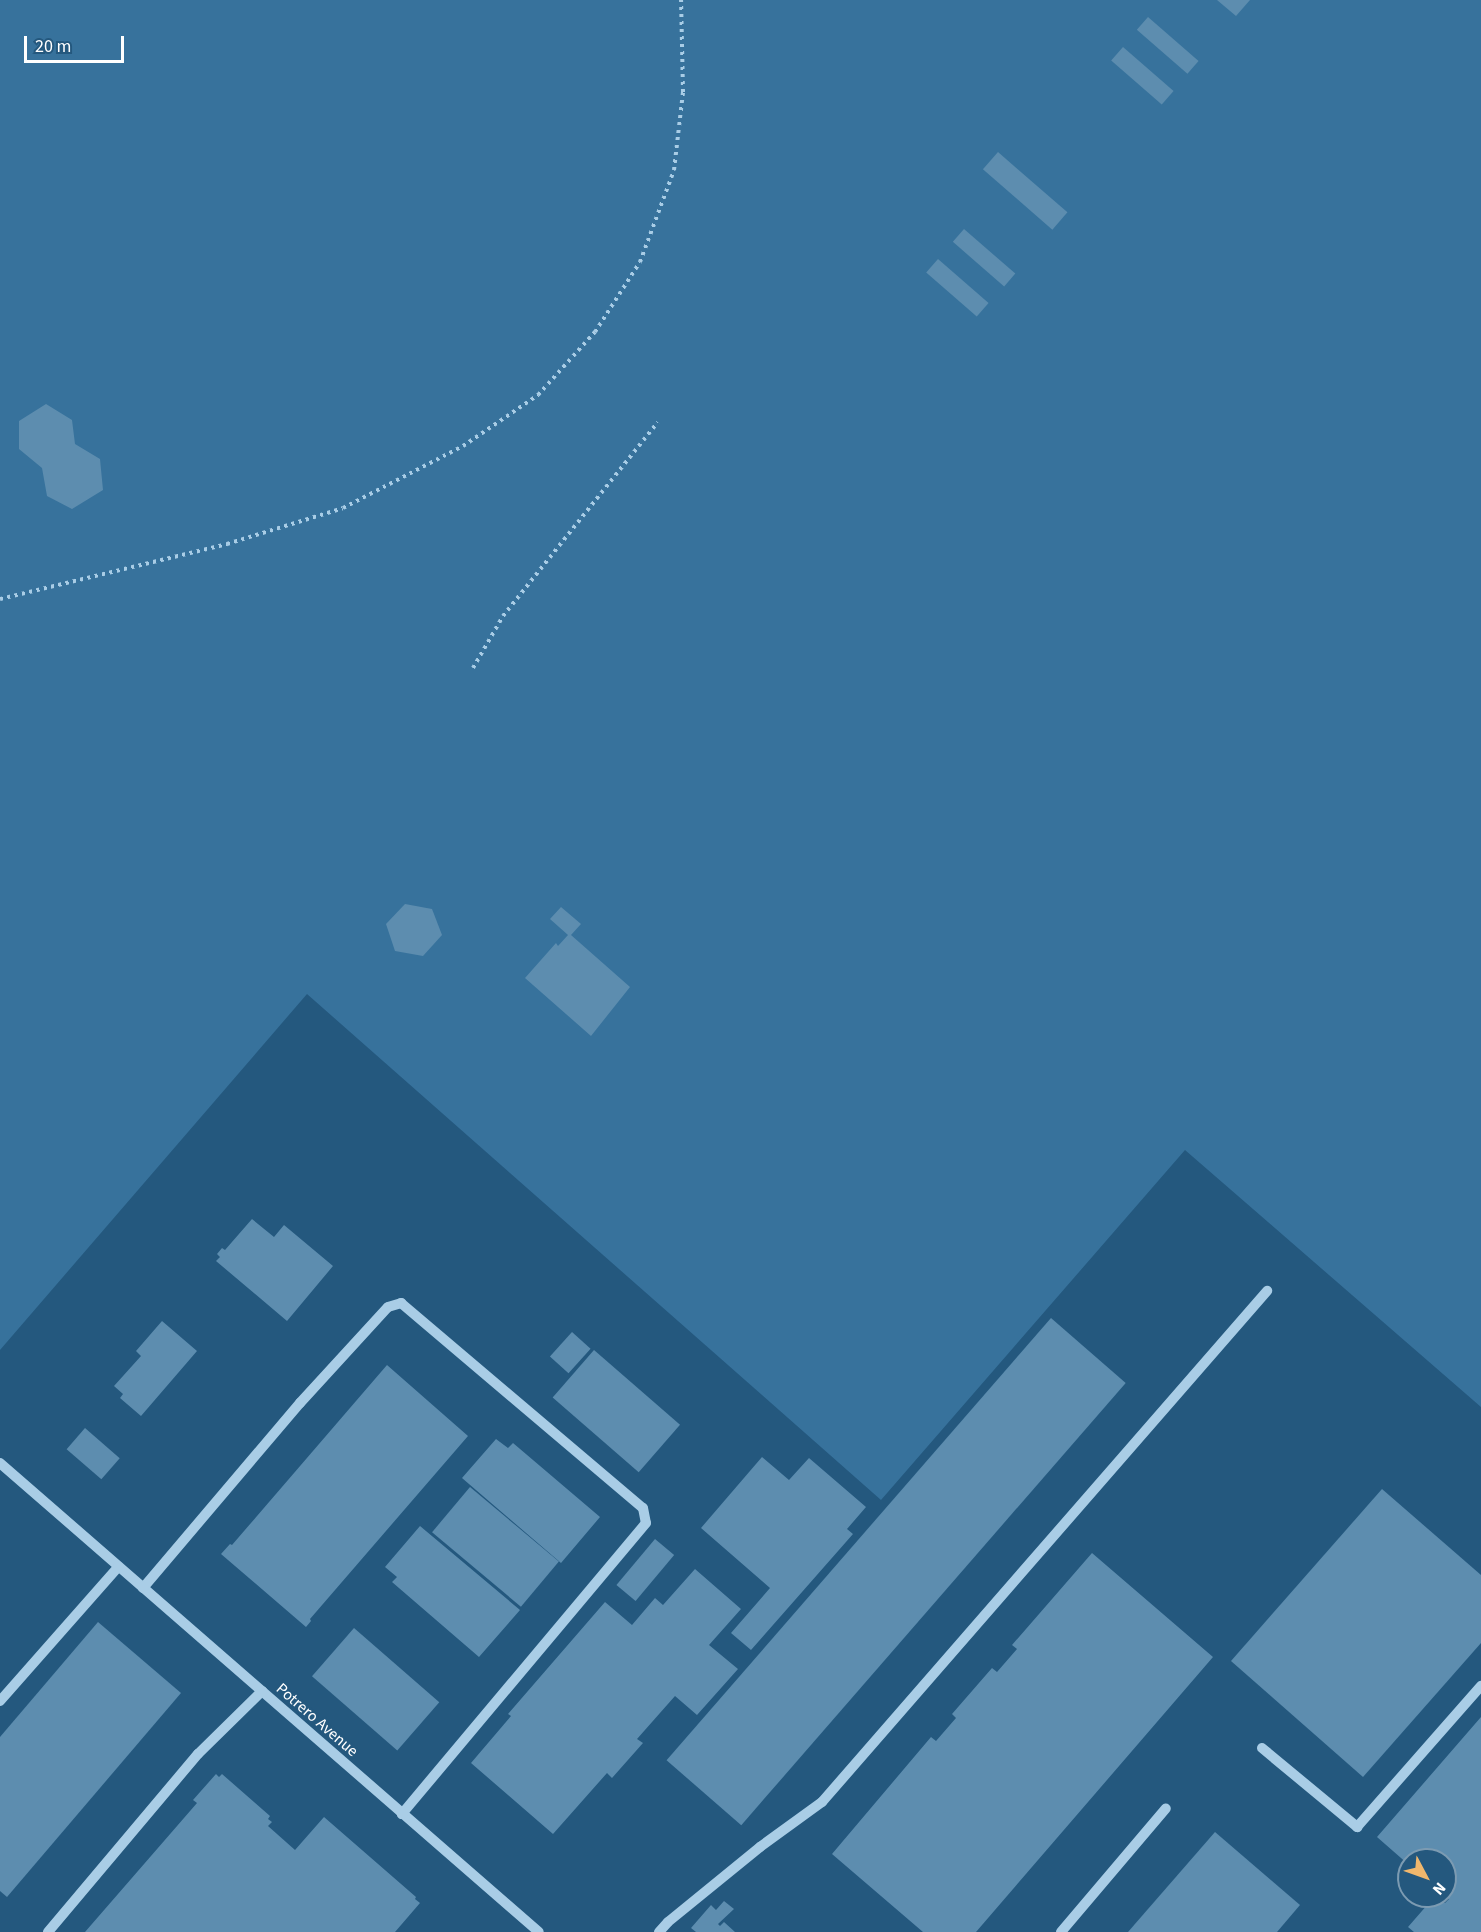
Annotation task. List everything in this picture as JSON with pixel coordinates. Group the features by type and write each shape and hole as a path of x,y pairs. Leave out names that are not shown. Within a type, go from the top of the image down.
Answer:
{"street":[{"path":"659,1932 668,1922 760,1847 822,1802 1268,1291"},
{"path":"143,1588 300,1403 388,1307 401,1303 643,1508 646,1523 402,1814"},
{"name":"Potrero Avenue","path":"0,1463 538,1932"},
{"path":"0,1701 118,1567"},
{"path":"1262,1748 1357,1827 1481,1686"},
{"path":"48,1932 198,1754 262,1691"},
{"path":"1061,1932 1166,1808"}],"path":[{"path":"0,599 227,544 343,508 463,446 538,395 596,332 640,262 674,170 683,92 681,0"},
{"path":"473,669 503,616 658,422"}],"shaded area":[{"path":"0,0 1481,0 1481,1407 1185,1150 881,1500 307,994 0,1350"}],"building":[{"path":"1217,0 1250,0 1236,16"},
{"path":"1148,17 1199,61 1187,74 1137,30"},
{"path":"1123,47 1174,91 1162,105 1111,61"},
{"path":"998,152 1067,212 1052,230 983,169"},
{"path":"964,229 1015,274 1004,286 953,242"},
{"path":"938,259 989,303 977,317 926,273"},
{"path":"46,404 72,420 75,444 100,459 103,490 72,509 47,496 42,468 19,449 19,421"},
{"path":"405,904 432,909 442,935 423,956 395,951 386,924"},
{"path":"561,907 581,924 571,935 630,987 591,1036 525,978 556,943 558,946 568,935 550,919"},
{"path":"252,1219 274,1237 284,1225 333,1266 287,1321 216,1261 220,1257 217,1254 222,1248 225,1250"},
{"path":"1051,1318 1126,1383 741,1825 667,1760"},
{"path":"162,1321 197,1351 141,1416 120,1398 123,1394 114,1386 141,1356 136,1351"},
{"path":"572,1332 591,1349 568,1373 550,1357"},
{"path":"594,1350 680,1425 639,1472 553,1398"},
{"path":"387,1365 468,1436 310,1619 306,1627 221,1554 230,1544 232,1545"},
{"path":"85,1428 120,1458 101,1479 67,1449"},
{"path":"496,1439 508,1448 513,1443 600,1517 561,1563 462,1478"},
{"path":"762,1457 789,1480 809,1458 866,1507 847,1529 853,1534 751,1650 731,1633 770,1588 701,1528"},
{"path":"470,1487 559,1562 521,1607 432,1532"},
{"path":"1382,1489 1481,1575 1481,1643 1363,1777 1231,1661"},
{"path":"420,1526 520,1610 479,1657 392,1582 397,1577 385,1567"},
{"path":"655,1539 674,1555 636,1601 616,1585"},
{"path":"1092,1553 1213,1657 976,1932 923,1932 832,1854 931,1737 936,1741 956,1718 952,1714 992,1668 997,1672 1017,1649 1012,1645"},
{"path":"695,1569 741,1609 709,1645 738,1669 697,1715 675,1696 637,1739 643,1743 612,1778 607,1773 553,1834 471,1763 511,1716 508,1714 605,1602 632,1625 655,1598 663,1605"},
{"path":"98,1622 181,1693 7,1897 0,1891 0,1737"},
{"path":"354,1628 439,1702 397,1750 312,1676"},
{"path":"1481,1717 1481,1932 1414,1932 1408,1927 1425,1908 1457,1908 1457,1848 1397,1848 1397,1854 1377,1837"},
{"path":"216,1774 219,1777 222,1774 270,1816 268,1819 272,1822 268,1826 295,1850 324,1817 416,1897 415,1899 420,1903 395,1932 85,1932 197,1803 193,1800"},
{"path":"1215,1832 1300,1905 1277,1932 1128,1932"},
{"path":"724,1901 734,1909 718,1924 720,1926 724,1922 735,1932 696,1932 691,1928 711,1905 716,1910"}]}
